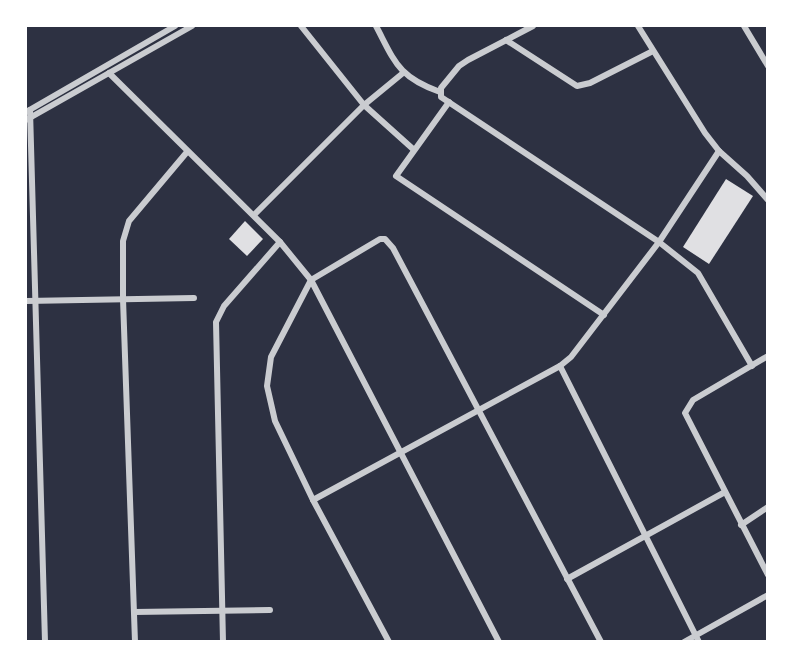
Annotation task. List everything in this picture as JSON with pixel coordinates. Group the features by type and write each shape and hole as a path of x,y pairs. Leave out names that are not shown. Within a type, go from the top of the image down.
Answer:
{"street":[{"path":"28,115 175,26"},
{"path":"28,115 192,26"},
{"path":"301,26 364,105 413,149"},
{"path":"376,26 403,72 418,84 440,92 448,102 659,242 705,282 752,366"},
{"path":"440,92 459,66 533,26"},
{"path":"638,26 719,151 747,176 768,200"},
{"path":"744,26 768,66"},
{"path":"506,40 577,86 590,83 653,51"},
{"path":"255,215 364,105 403,72"},
{"path":"109,73 187,152 255,215 311,280 499,642"},
{"path":"448,102 398,169 396,176 604,315"},
{"path":"28,115 36,300 45,642"},
{"path":"313,500 560,366 583,344 659,242 719,151"},
{"path":"135,642 123,241 129,221 187,152"},
{"path":"389,642 313,500 275,422 267,386 271,357 311,280 373,241 385,239 393,248 479,408 601,642"},
{"path":"223,642 216,322 224,306 280,242"},
{"path":"26,301 194,298"},
{"path":"768,356 693,400 685,413 768,575"},
{"path":"560,366 697,638"},
{"path":"567,579 725,492"},
{"path":"741,525 768,507"},
{"path":"684,642 697,638 768,595"},
{"path":"134,612 270,610"}],"building":[{"path":"726,179 753,196 709,264 683,247"},
{"path":"245,221 263,239 247,256 229,239"}]}
